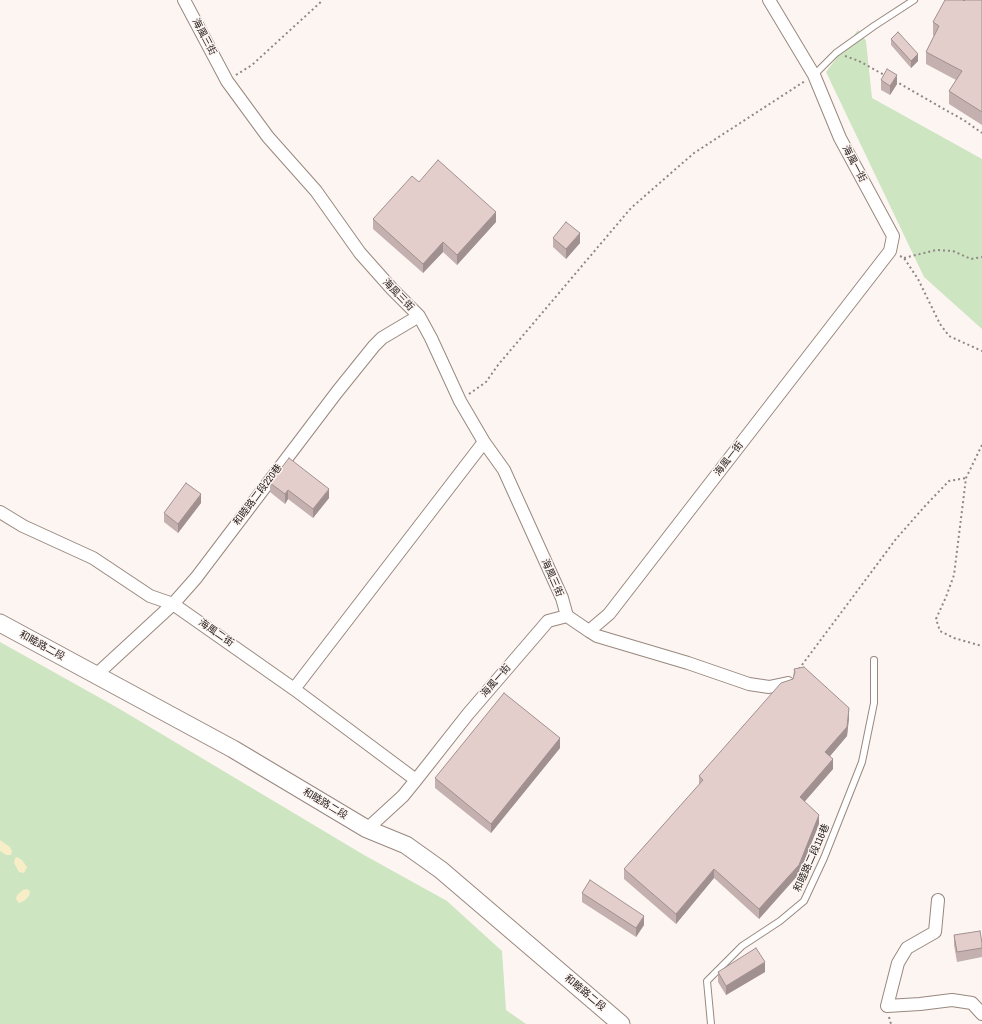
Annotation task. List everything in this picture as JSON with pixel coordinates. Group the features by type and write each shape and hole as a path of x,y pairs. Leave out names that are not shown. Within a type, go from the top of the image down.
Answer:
{"street":[{"name":"海風三街","path":"184,0 227,80 268,137 316,192 360,253 392,289 419,316 431,338 460,401 484,442 504,470 562,598 567,616"},
{"name":"海風一街","path":"589,631 609,614 890,251 893,236 840,138 814,75 769,0"},
{"name":"和睦路二段220巷","path":"96,675 173,604 196,578 336,392 374,346 382,338 419,316"},
{"path":"294,689 484,442"},
{"name":"海風二街","path":"0,512 23,526 93,558 150,596 173,604 294,689 416,780"},
{"name":"海風一街","path":"367,829 402,796 416,780 468,714 548,621 567,616"},
{"path":"567,616 597,636 688,663 749,684 769,687 788,683"},
{"name":"和睦路二段","path":"0,623 233,749 367,829 406,846 440,870 621,1024"},
{"path":"938,900 935,932 907,948 898,963 887,1006 952,1000 972,1003 982,1014"}],"lane":[{"path":"814,75 836,53 914,0"},
{"name":"和睦路二段116巷","path":"711,1024 707,981 742,946 780,920 804,901 824,858 862,762 874,704 874,660"}],"path":[{"path":"227,80 252,66 323,0"},
{"path":"836,53 859,61 965,121 982,133"},
{"path":"460,401 486,382 498,365 631,208 694,153 814,75"},
{"path":"904,258 936,250 953,251 971,259 982,258"},
{"path":"890,251 904,258 918,279 940,324 949,336 982,350"},
{"path":"982,445 966,478 954,575 936,619 940,631 954,638 982,646"},
{"path":"788,683 896,539 920,511 949,481 966,478"}],"green space":[{"path":"858,30 866,41 872,98 982,159 982,329 924,277 826,72"},
{"path":"0,642 118,708 364,855 447,901 502,951 506,1010 526,1024 0,1024"}],"sand":[{"path":"0,840 10,847 12,851 11,855 6,855 0,851"},
{"path":"17,857 22,860 27,867 24,873 19,872 14,863 15,858"},
{"path":"27,889 30,891 29,896 24,901 19,903 16,899 17,895 23,890"}],"building":[{"path":"945,0 982,0 982,112 949,91 962,71 926,52 939,26 933,22"},
{"path":"898,32 918,54 911,61 891,39"},
{"path":"887,69 897,75 890,86 881,80"},
{"path":"438,160 496,212 457,255 443,242 423,264 373,219 412,176 419,182"},
{"path":"566,222 580,233 566,249 553,238"},
{"path":"289,458 329,489 313,509 288,490 285,494 270,483"},
{"path":"186,483 201,494 178,524 164,513"},
{"path":"804,667 849,708 847,727 825,752 833,759 800,797 819,815 799,865 759,909 714,869 676,914 624,869 703,780 699,776 781,683 793,679 795,672 794,669"},
{"path":"504,693 560,738 491,824 435,778"},
{"path":"590,880 644,916 636,928 582,893"},
{"path":"980,931 982,948 957,952 954,935"},
{"path":"756,948 765,962 726,986 718,972"}]}
